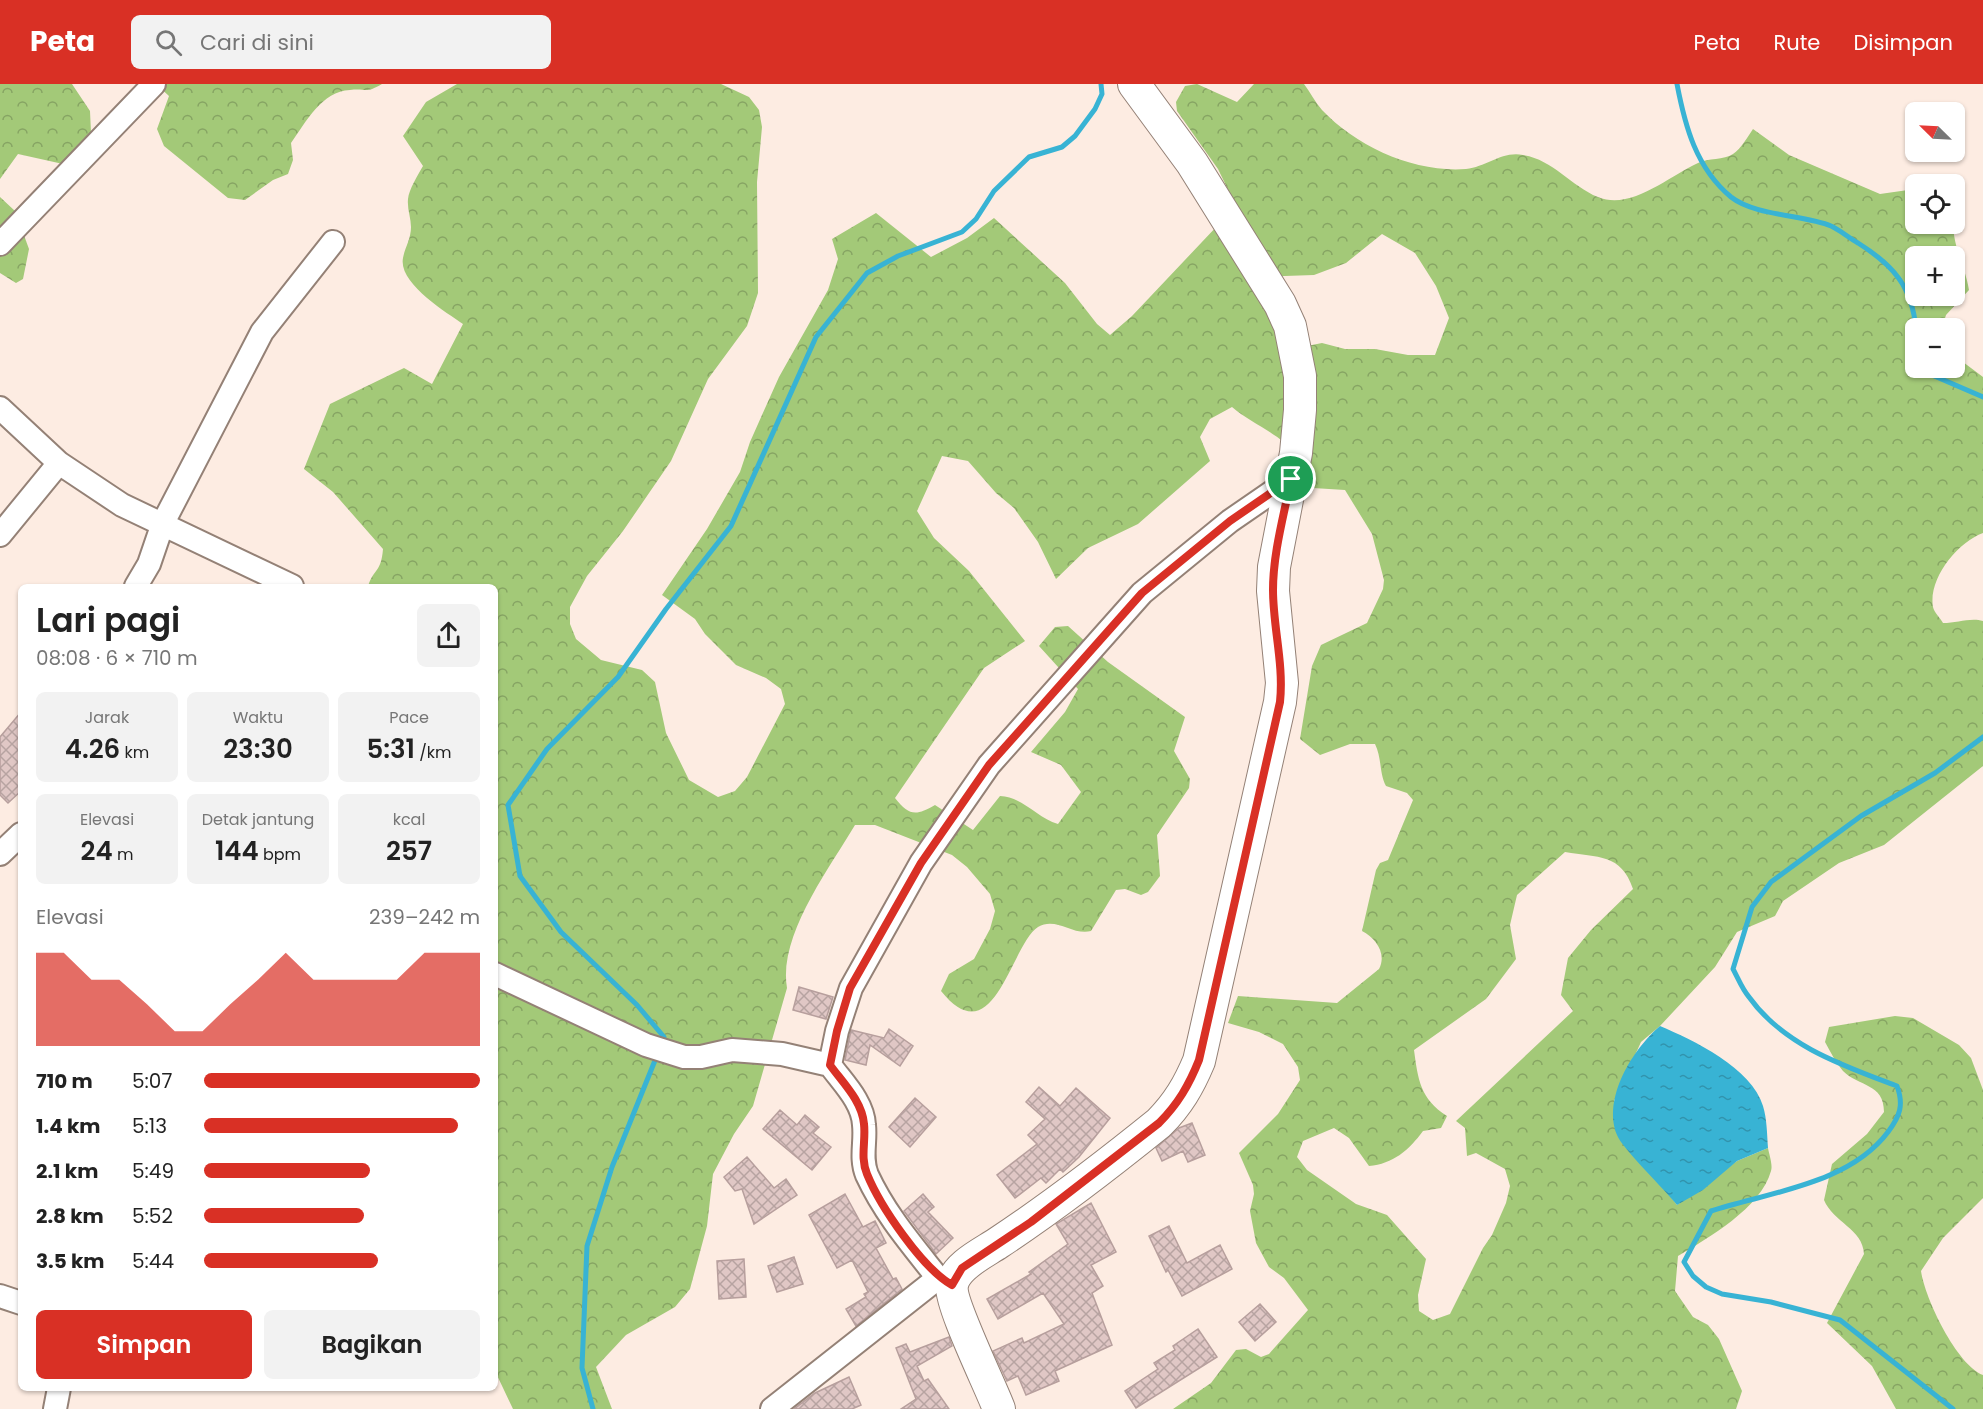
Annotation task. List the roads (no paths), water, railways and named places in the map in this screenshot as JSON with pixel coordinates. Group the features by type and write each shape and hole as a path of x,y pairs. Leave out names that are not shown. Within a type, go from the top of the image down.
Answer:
{"main road":[{"path":"999,1409 945,1281 1031,1222 1159,1123 1189,1086 1199,1060 1280,702 1282,683 1274,575 1291,479 1300,410 1297,352 1290,326 1272,289 1228,220 1134,84"}],"street":[{"path":"0,244 154,84"},
{"path":"137,584 149,564 163,523 262,332 333,243"},
{"path":"0,408 58,463 122,505 288,584"},
{"path":"0,535 58,463"},
{"path":"830,1065 850,988 921,863 989,765 1142,593 1230,521 1291,479"},
{"path":"0,854 18,837"},
{"path":"498,975 646,1045 684,1057 701,1057 732,1050 782,1054 830,1065 861,1110 865,1126 863,1154 867,1173 891,1219 945,1281 772,1409"},
{"path":"0,1296 18,1302"},
{"path":"55,1409 58,1391"}],"water":[{"path":"1660,1026 1704,1047 1747,1079 1757,1092 1763,1106 1767,1127 1768,1148 1737,1161 1703,1190 1677,1205 1620,1141 1613,1121 1617,1090 1623,1075 1640,1048"}],"waterway":[{"path":"661,1045 664,1037 637,1005 561,932 520,876 508,805 547,749 618,677 666,609 731,526 816,337 867,273 898,256 962,232 976,219 994,191 1029,157 1062,147 1075,136 1095,109 1102,94 1101,84"},
{"path":"1677,84 1688,131 1701,160 1719,186 1731,197 1753,208 1831,226 1870,251 1899,278 1910,301 1915,318"},
{"path":"1939,378 1983,397"},
{"path":"1953,1409 1840,1320 1771,1302 1722,1294 1706,1287 1693,1276 1684,1262 1711,1211 1807,1184 1852,1164 1872,1150 1888,1132 1900,1110 1897,1086 1856,1071 1797,1041 1763,1014 1747,994 1733,969 1752,907 1771,882 1861,816 1935,773 1983,737"},
{"path":"593,1409 582,1368 587,1246 612,1167 658,1053"}]}
